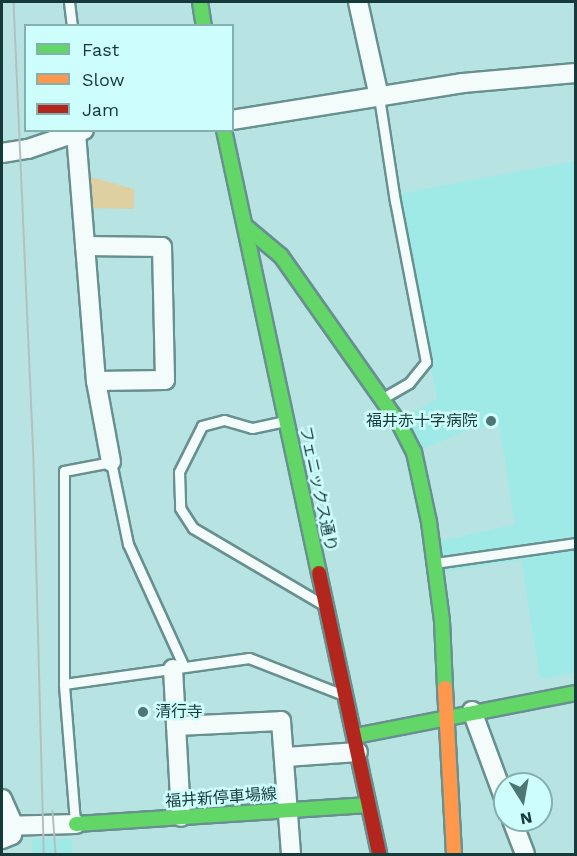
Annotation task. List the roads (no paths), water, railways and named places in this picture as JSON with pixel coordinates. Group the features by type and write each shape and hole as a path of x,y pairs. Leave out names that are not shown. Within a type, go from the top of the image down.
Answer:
{"main road":[{"path":"200,2 204,24"},
{"name":"フェニックス通り","path":"224,132 379,855"},
{"path":"244,226 281,256 381,400 414,452 435,563 449,716 454,855"},
{"path":"356,744 449,716 576,693"},
{"name":"福井新停車場線","path":"76,824 368,805"}],"street":[{"path":"358,2 379,97"},
{"path":"234,120 502,78 576,73"},
{"path":"2,153 28,149 77,132"},
{"path":"80,132 85,246 96,381 111,462"},
{"path":"85,246 162,247 165,380 96,381"},
{"path":"178,668 176,726 181,818"},
{"path":"472,711 495,772"},
{"path":"176,726 281,721 290,810 291,855"},
{"path":"286,757 356,744"},
{"path":"2,799 6,830 76,824"},
{"path":"516,832 525,855"}],"lane":[{"path":"69,2 72,24"},
{"path":"379,97 394,201 426,362 409,383 381,400"},
{"path":"287,421 252,428 224,420 202,426 179,472 180,508 194,528 327,606"},
{"path":"76,824 64,684 64,471 111,462 128,544 178,668"},
{"path":"435,563 576,543"},
{"path":"64,684 249,658 346,696"}],"tram line":[{"path":"14,2 34,462 44,854"},
{"path":"53,811 56,854"}],"place":[{"name":"福井赤十字病院","path":"491,421"},
{"name":"清行寺","path":"143,712"}]}
